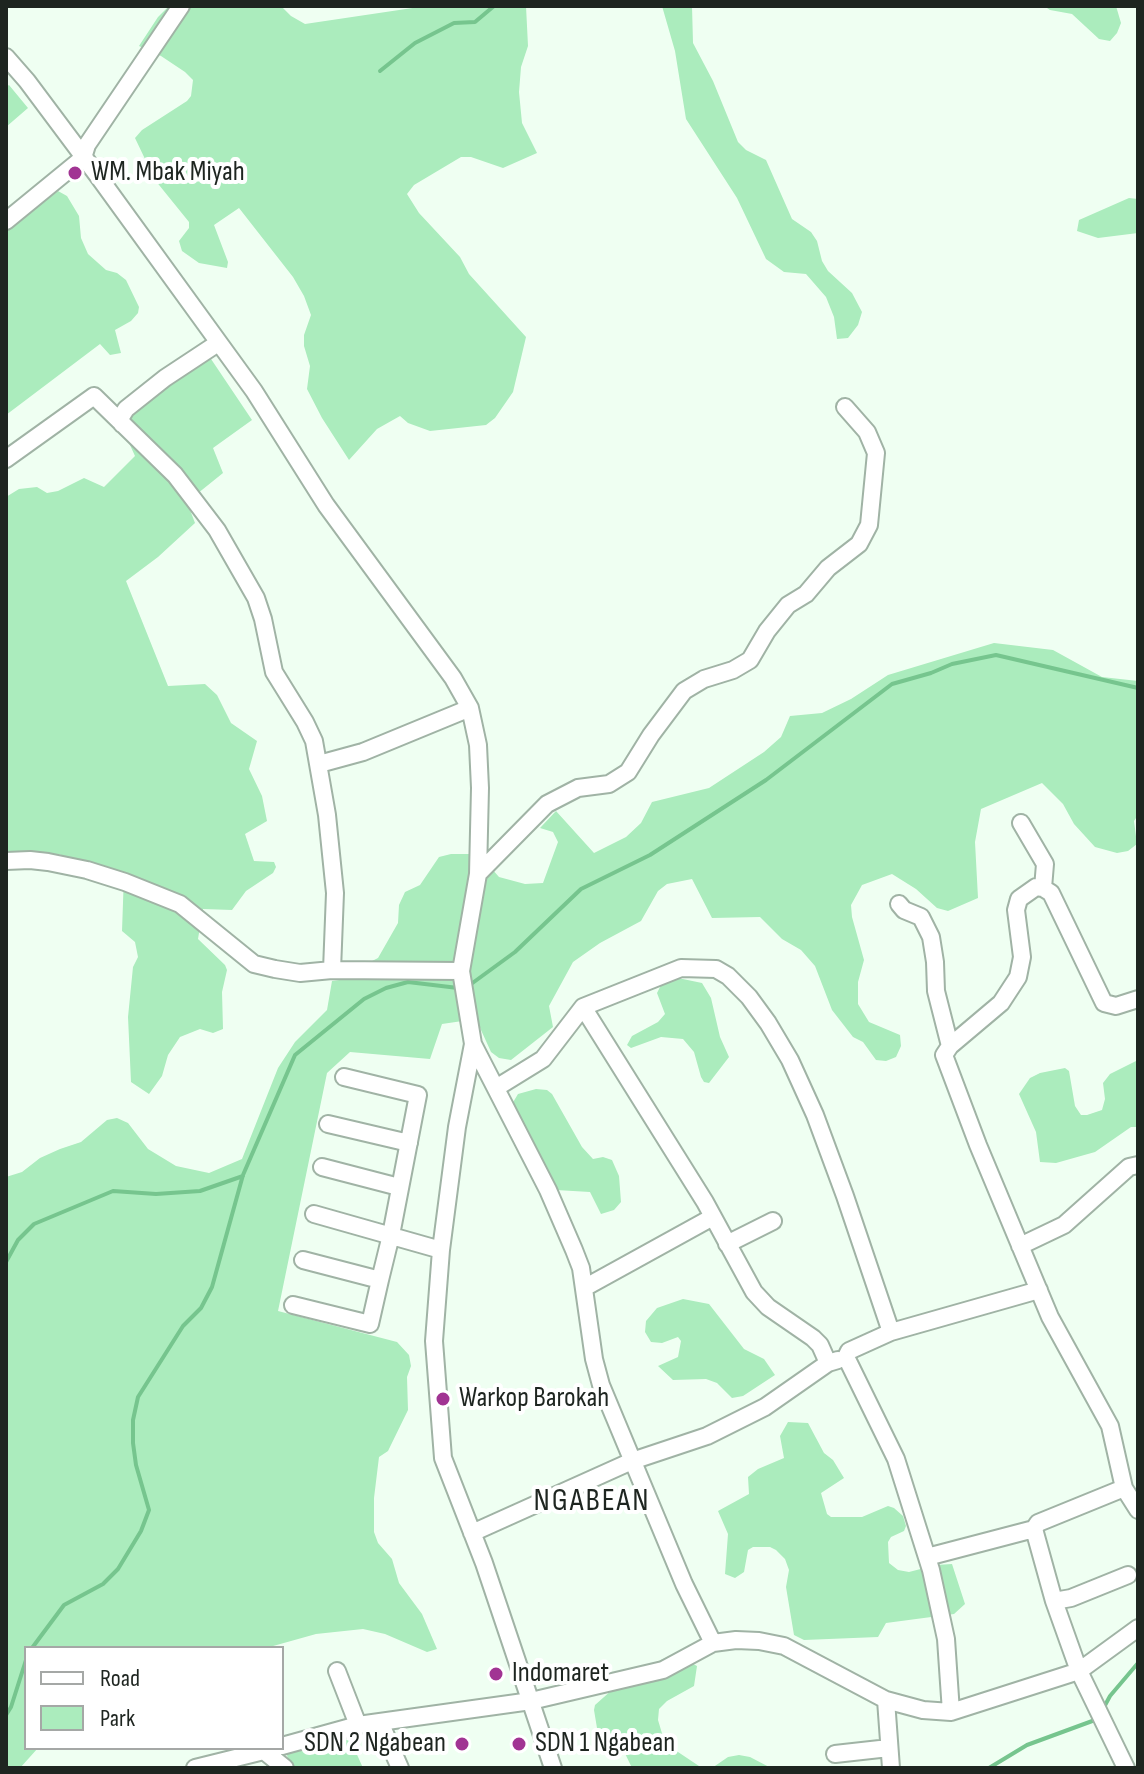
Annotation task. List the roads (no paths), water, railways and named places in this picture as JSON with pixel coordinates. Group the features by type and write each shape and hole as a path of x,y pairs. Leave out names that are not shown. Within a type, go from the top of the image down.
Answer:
{"street":[{"path":"6,221 83,158 87,145 181,6"},
{"path":"6,57 98,176 254,391 326,505 453,678 470,708 478,745 478,874 463,983 473,1044 569,1238 581,1268 594,1359 601,1385 684,1584 713,1643"},
{"path":"122,424 121,417 126,409 165,378 218,343"},
{"path":"6,459 94,396 175,475 217,530 247,580 263,619 274,672 314,741 335,893 332,970"},
{"path":"478,874 547,804 578,788 609,784 628,772 684,691 750,660 767,631 788,605 806,594 828,568 859,544 869,525 876,453 867,432 845,407"},
{"path":"319,764 363,752 470,708"},
{"path":"1021,823 1045,864 1043,888"},
{"path":"6,861 30,860 87,870 180,904 254,964 300,973 332,970 463,983"},
{"path":"1138,999 1116,1006 1104,1003 1051,893 1043,888 1028,890 1019,899 1016,923 1022,965 1018,977 1001,1003 945,1051 945,1059 1050,1317 1110,1426 1124,1488 1138,1510"},
{"path":"899,904 904,910 921,917 931,937 936,991 950,1046"},
{"path":"496,1088 543,1059 583,1007 681,968 716,969 728,976 749,997 790,1060 815,1115 891,1332"},
{"path":"583,1007 705,1202 711,1218 758,1298 813,1338 828,1363"},
{"path":"473,1044 457,1127 441,1250 434,1341 443,1458 553,1768"},
{"path":"293,1305 370,1324 391,1235 418,1095 344,1077"},
{"path":"328,1124 409,1143"},
{"path":"1020,1246 1064,1225 1129,1167 1138,1165"},
{"path":"322,1167 399,1187"},
{"path":"314,1214 441,1250"},
{"path":"584,1288 711,1218"},
{"path":"727,1244 773,1221"},
{"path":"303,1260 380,1280"},
{"path":"472,1533 632,1461 707,1436 753,1413 828,1363 846,1357 849,1351 891,1332 1039,1290"},
{"path":"846,1357 896,1459 927,1557 946,1639 951,1712"},
{"path":"927,1557 1034,1529 1038,1523 1124,1488"},
{"path":"1034,1529 1054,1601 1079,1671 1126,1768"},
{"path":"1054,1601 1128,1575"},
{"path":"284,1745 358,1725 531,1701 663,1670 713,1643 759,1641 784,1646 886,1700 923,1710 951,1712 1079,1671 1138,1628"},
{"path":"337,1671 358,1725"},
{"path":"886,1700 891,1768"},
{"path":"380,1722 400,1768"},
{"path":"835,1754 889,1748"},
{"path":"195,1768 270,1750 285,1768"}],"waterway":[{"path":"380,71 415,43 454,23 475,22 494,6"},
{"path":"467,987 515,952 581,889 650,855 766,780 892,684 952,664 996,655 1138,688"},
{"path":"33,1646 64,1605 103,1584 118,1569 141,1531 149,1510 133,1443 133,1420 138,1397 183,1326 201,1308 212,1287 243,1175 295,1055 364,999 386,988 408,982 458,988"},
{"path":"6,1262 18,1240 34,1224 113,1191 156,1194 200,1191 243,1176"},
{"path":"1103,1709 1138,1663"},
{"path":"6,1715 24,1666"},
{"path":"989,1768 1027,1745 1095,1720 1098,1716"}],"place":[{"name":"WM. Mbak Miyah","path":"75,173"},
{"name":"Warkop Barokah","path":"443,1399"},
{"name":"Indomaret","path":"496,1674"},
{"name":"SDN 2 Ngabean","path":"462,1744"},
{"name":"SDN 1 Ngabean","path":"519,1744"}],"district":[{"name":"NGABEAN","path":"592,1502"}]}
